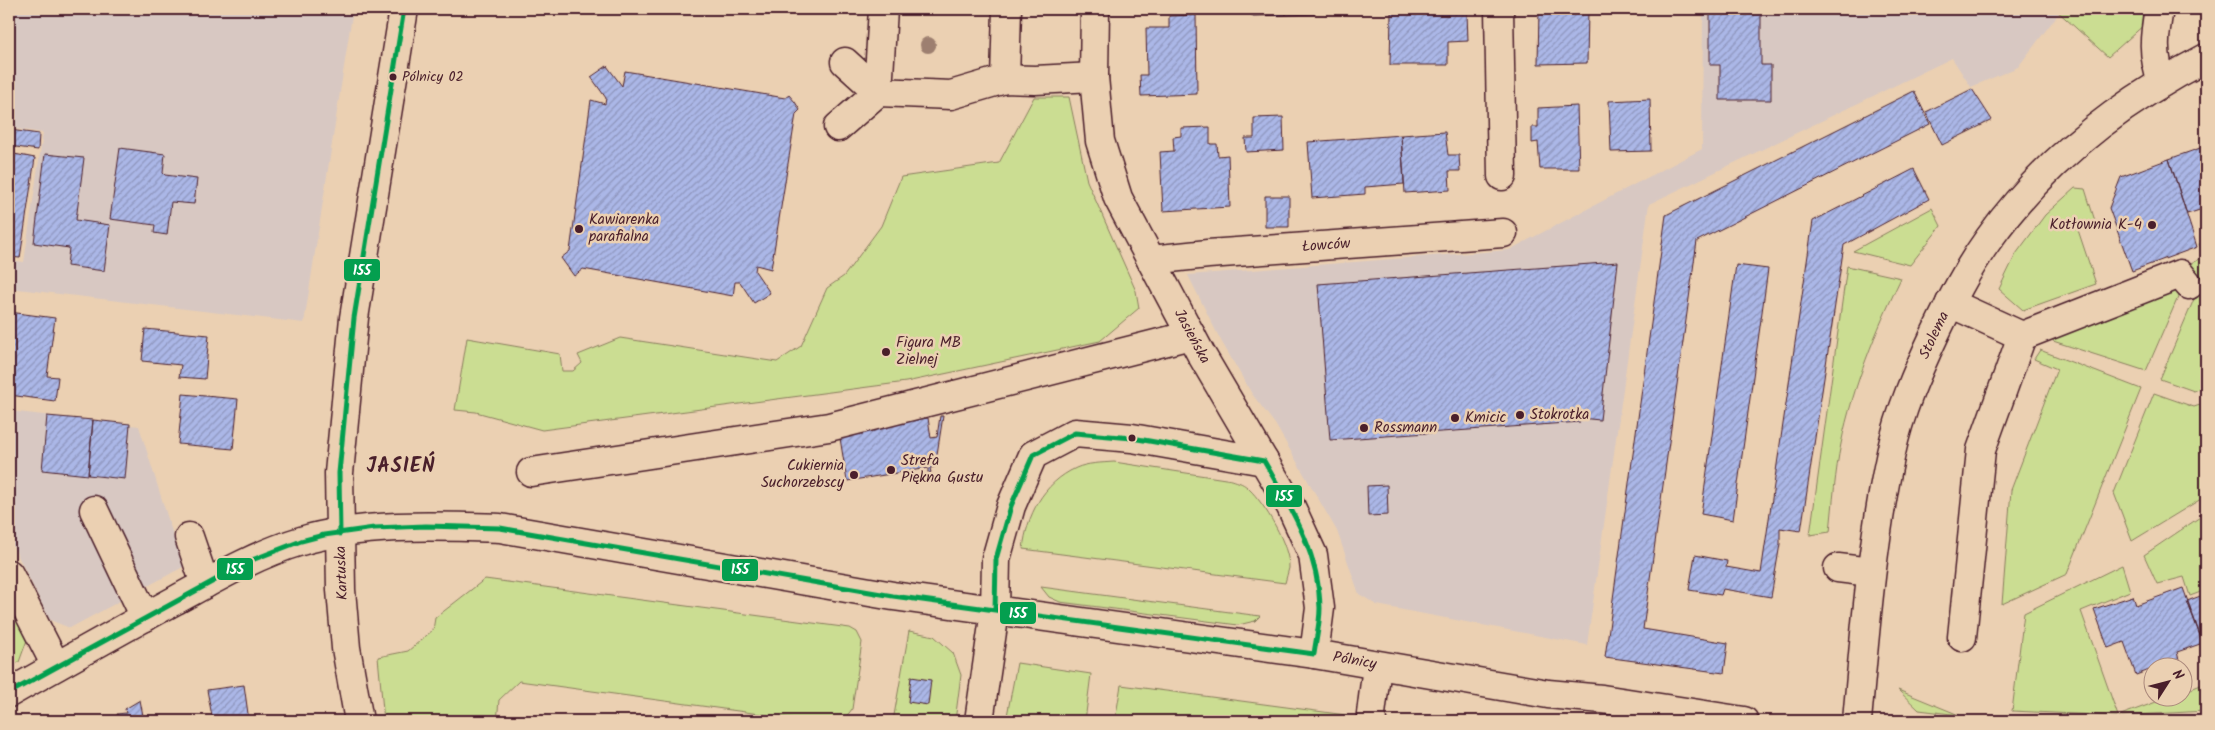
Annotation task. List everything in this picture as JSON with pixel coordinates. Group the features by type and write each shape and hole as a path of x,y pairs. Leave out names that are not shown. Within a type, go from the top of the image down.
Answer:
{"street":[{"name":"Kartuska","path":"359,721 346,648 341,590 339,473 354,318 404,9"},
{"path":"838,127 878,92 883,9"},
{"path":"1005,79 1007,9"},
{"name":"Jasieńska","path":"1096,9 1094,77 1100,141 1118,198 1190,335 1290,507 1313,555 1320,608 1314,654"},
{"path":"1499,9 1502,176"},
{"path":"2159,9 2154,36 2155,61 2162,82"},
{"name":"Stolema","path":"1857,721 1871,572 1891,452 1902,410 1912,384 1950,303 1987,240 2033,184 2065,152 2126,106 2162,82 2206,58"},
{"path":"845,62 878,92 951,95 1005,79 1035,80 1094,77"},
{"name":"Łowców","path":"1151,260 1218,253 1503,233"},
{"path":"1950,303 2022,336 2180,274 2189,285"},
{"path":"531,472 829,427 1190,335"},
{"path":"1962,637 1981,450 2022,336"},
{"path":"979,721 995,612 996,559 1011,506 1034,455 1075,433 1132,438 1264,461"},
{"path":"94,510 145,617"},
{"name":"Pólnicy","path":"9,692 205,584 301,541 340,534 425,526 500,528 995,612 1314,654 1548,694 1602,699 1744,721"},
{"path":"189,537 205,584"},
{"path":"1838,568 1871,572"},
{"path":"9,574 56,666"},
{"path":"1372,721 1370,714 1377,666"}],"shaded area":[{"path":"9,9 353,9 304,323 9,288 9,260 24,262 43,133 9,128"},
{"path":"1703,9 2062,9 2018,67 1971,87 1952,58 1649,204 1587,645 1377,605 1359,594 1337,531 1275,424 1252,394 1220,339 1188,275 1509,250 1702,149"},
{"path":"9,411 139,426 183,567 70,628 50,620 9,538"}],"green space":[{"path":"2055,9 2148,9 2145,24 2108,57"},
{"path":"1034,97 1069,97 1087,181 1136,291 1139,308 1100,341 906,382 542,430 476,412 455,410 467,338 560,354 562,371 573,371 582,363 578,355 620,338 777,362 801,346 827,288 844,276 881,226 901,177 999,163"},
{"path":"2075,188 2085,189 2095,221 2077,227 2096,284 2023,310 1999,289 2016,254 2045,215"},
{"path":"1932,208 1941,226 1910,265 1853,251"},
{"path":"2206,241 2206,278 2191,276 2184,268 2205,256 2199,244"},
{"path":"1847,266 1901,278 1874,339 1846,422 1834,488 1830,532 1810,535"},
{"path":"2176,286 2179,295 2146,371 2053,341 2060,332"},
{"path":"2197,292 2206,293 2206,386 2194,391 2160,379"},
{"path":"2040,350 2141,389 2067,574 2002,604 2011,490 2057,369 2034,359"},
{"path":"2154,393 2194,407 2206,403 2206,496 2132,541 2114,493"},
{"path":"1114,462 1232,480 1246,486 1269,515 1281,537 1289,568 1285,583 1023,549 1028,524 1033,512 1054,482 1064,474 1080,466"},
{"path":"2206,513 2206,590 2190,596 2184,577 2157,584 2144,555"},
{"path":"2122,565 2130,591 2081,611 2118,716 2012,711 2024,613"},
{"path":"485,579 850,628 857,632 862,642 852,709 844,718 839,720 811,721 519,681 499,700 497,721 384,721 378,657 408,651 433,630 435,618"},
{"path":"1041,587 1260,616 1255,621 1238,625 1060,602 1049,597"},
{"path":"9,601 27,640 19,662 9,667"},
{"path":"909,631 934,636 953,653 961,675 955,721 893,721"},
{"path":"1017,663 1091,674 1085,721 1006,721"},
{"path":"2206,683 2206,711 2118,716 2142,707 2192,708 2192,688"},
{"path":"1121,685 1346,715 1348,721 1115,721"},
{"path":"1898,690 1959,715 1919,710"}],"building":[{"path":"1252,9 1286,9 1286,15 1252,16"},
{"path":"1286,9 1314,9 1315,14 1286,15"},
{"path":"1539,9 1588,9 1587,63 1538,64"},
{"path":"1710,9 1761,9 1761,65 1771,65 1771,100 1720,100 1720,65 1710,65"},
{"path":"1391,13 1467,13 1468,41 1448,42 1448,65 1390,65"},
{"path":"1196,15 1197,94 1141,96 1140,75 1147,75 1146,28 1169,28 1169,16"},
{"path":"607,66 622,86 625,71 785,98 789,95 795,102 800,110 796,114 771,269 756,265 755,271 770,293 754,303 740,282 735,282 733,296 583,269 574,276 561,258 570,251 591,100 605,104 606,98 591,77"},
{"path":"1972,89 1992,120 1942,145 1926,112"},
{"path":"1914,91 1930,124 1697,241 1643,629 1728,643 1724,673 1605,657 1666,215"},
{"path":"1650,99 1651,151 1611,152 1609,101"},
{"path":"1577,106 1579,169 1540,169 1538,142 1532,143 1532,127 1538,127 1538,108"},
{"path":"1283,117 1284,150 1246,152 1245,138 1254,138 1254,118"},
{"path":"1210,127 1210,144 1217,144 1218,156 1228,155 1230,207 1163,211 1160,152 1174,151 1173,137 1181,136 1181,128"},
{"path":"10,130 39,134 38,150 9,146"},
{"path":"1445,132 1448,155 1459,155 1460,171 1449,171 1450,190 1405,193 1401,135"},
{"path":"1401,135 1404,184 1365,187 1365,194 1312,198 1308,142"},
{"path":"2206,146 2206,208 2187,214 2169,159"},
{"path":"120,148 165,154 163,173 165,175 197,179 194,204 171,202 167,235 154,233 155,225 110,219"},
{"path":"9,153 35,158 20,258 9,257"},
{"path":"45,154 84,158 76,220 110,225 104,271 67,266 69,248 34,243"},
{"name":"Kotłownia K-4","path":"2169,159 2197,247 2132,271 2109,208 2121,177"},
{"path":"1914,169 1929,199 1844,245 1801,531 1780,528 1780,544 1771,597 1723,589 1721,595 1689,590 1695,555 1727,561 1726,567 1761,573 1813,221"},
{"path":"1265,196 1289,196 1289,227 1265,227"},
{"path":"1618,262 1600,420 1580,418 1580,422 1330,440 1318,284"},
{"path":"1736,265 1768,269 1733,520 1701,514"},
{"path":"9,312 55,318 47,376 58,377 55,401 9,395"},
{"path":"145,329 209,335 205,379 179,377 181,365 142,361"},
{"path":"183,394 238,399 233,449 178,444"},
{"path":"47,416 93,420 88,475 42,470"},
{"path":"940,416 943,416 935,467 930,468 931,473 928,473 928,468 847,481 839,432 928,418 931,438 937,437"},
{"path":"93,420 130,424 125,479 88,475"},
{"path":"1387,485 1388,515 1368,516 1367,486"},
{"path":"2183,588 2203,643 2177,652 2178,658 2142,658 2142,673 2136,675 2124,642 2108,648 2094,609 2133,596 2136,605"},
{"path":"2206,594 2206,652 2187,601"},
{"path":"911,677 931,680 928,705 908,702"},
{"path":"244,685 249,721 213,721 207,690"},
{"path":"140,700 144,721 105,721 118,718 117,714 126,713 125,709"}],"transit line":[{"name":"155","path":"340,534 339,473 354,318 404,9"},
{"name":"155","path":"1075,433 1132,438 1264,461 1302,531 1315,568 1320,608 1314,654 995,610 996,559 1011,506 1033,455 1075,433"},
{"name":"155","path":"9,693 252,560 301,541 324,535 374,528 426,526 500,528 893,596 995,610"}],"place":[{"name":"Pólnicy 02","path":"393,77"},
{"name":"Kotłownia K-4","path":"2152,225"},
{"name":"Kawiarenka parafialna","path":"579,229"},
{"name":"Figura MB Zielnej","path":"886,352"},
{"name":"Stokrotka","path":"1520,415"},
{"name":"Kmicic","path":"1455,418"},
{"name":"Rossmann","path":"1364,428"},
{"name":"Strefa Piękna Gustu","path":"891,470"},
{"name":"Cukiernia Suchorzebscy","path":"854,475"}],"district":[{"name":"JASIEŃ","path":"401,467"}]}
